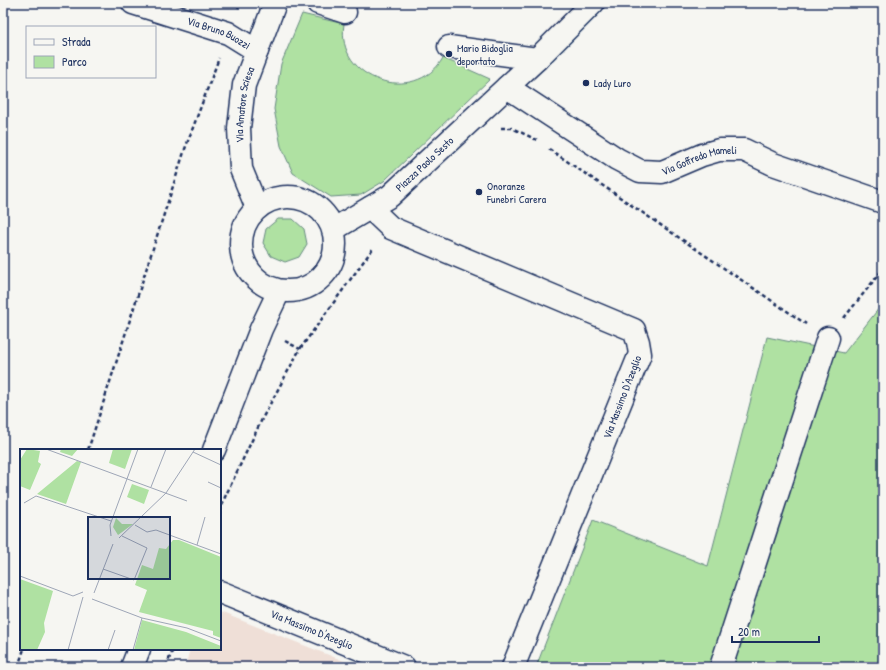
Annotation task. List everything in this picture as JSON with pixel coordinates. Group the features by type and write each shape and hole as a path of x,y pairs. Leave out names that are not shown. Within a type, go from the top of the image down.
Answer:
{"street":[{"name":"Via Bruno Buozzi","path":"133,3 228,33 257,51"},
{"name":"Via Amatore Sciesa","path":"257,208 241,169 239,128 244,85 275,3"},
{"path":"318,3 345,12"},
{"name":"Piazza Paolo Sesto","path":"334,229 390,196 537,59 593,3"},
{"path":"449,47 537,59"},
{"name":"Via Goffredo Mameli","path":"507,87 617,159 640,171 662,172 702,155 719,150 744,150 773,164 883,202"},
{"path":"283,197 303,199 318,207 326,215 334,229 336,241 334,258 331,266 321,278 306,289 296,291 279,291 270,289 256,280 248,270 242,255 242,234 246,221 257,208 267,201 283,197"},
{"name":"Via Massimo D'Azeglio","path":"370,208 391,228 634,330 638,342 640,354 513,667"},
{"path":"214,449 261,329 279,291"},
{"path":"721,667 828,338"},
{"name":"Via Massimo D'Azeglio","path":"221,592 404,667"},
{"path":"132,667 139,650"}],"path":[{"path":"88,449 185,149 204,95 240,3"},
{"path":"18,667 24,650"},
{"path":"166,667 173,650"}],"shaded area":[{"path":"221,612 359,667 185,667 190,650 221,650"}],"green space":[{"path":"302,14 344,24 345,44 352,60 364,72 380,80 397,83 414,81 430,73 443,58 490,79 384,181 361,195 331,197 293,173 281,146 274,109 281,64"},
{"path":"278,219 293,219 304,229 307,244 299,257 285,262 271,256 263,243 266,229"},
{"path":"883,303 883,667 536,667 593,520 708,566 767,337 844,353"}],"place":[{"name":"Mario Bidoglia deportato","path":"449,54"},
{"name":"Lady Luro","path":"586,83"},
{"name":"Onoranze Funebri Carera","path":"479,192"}]}
